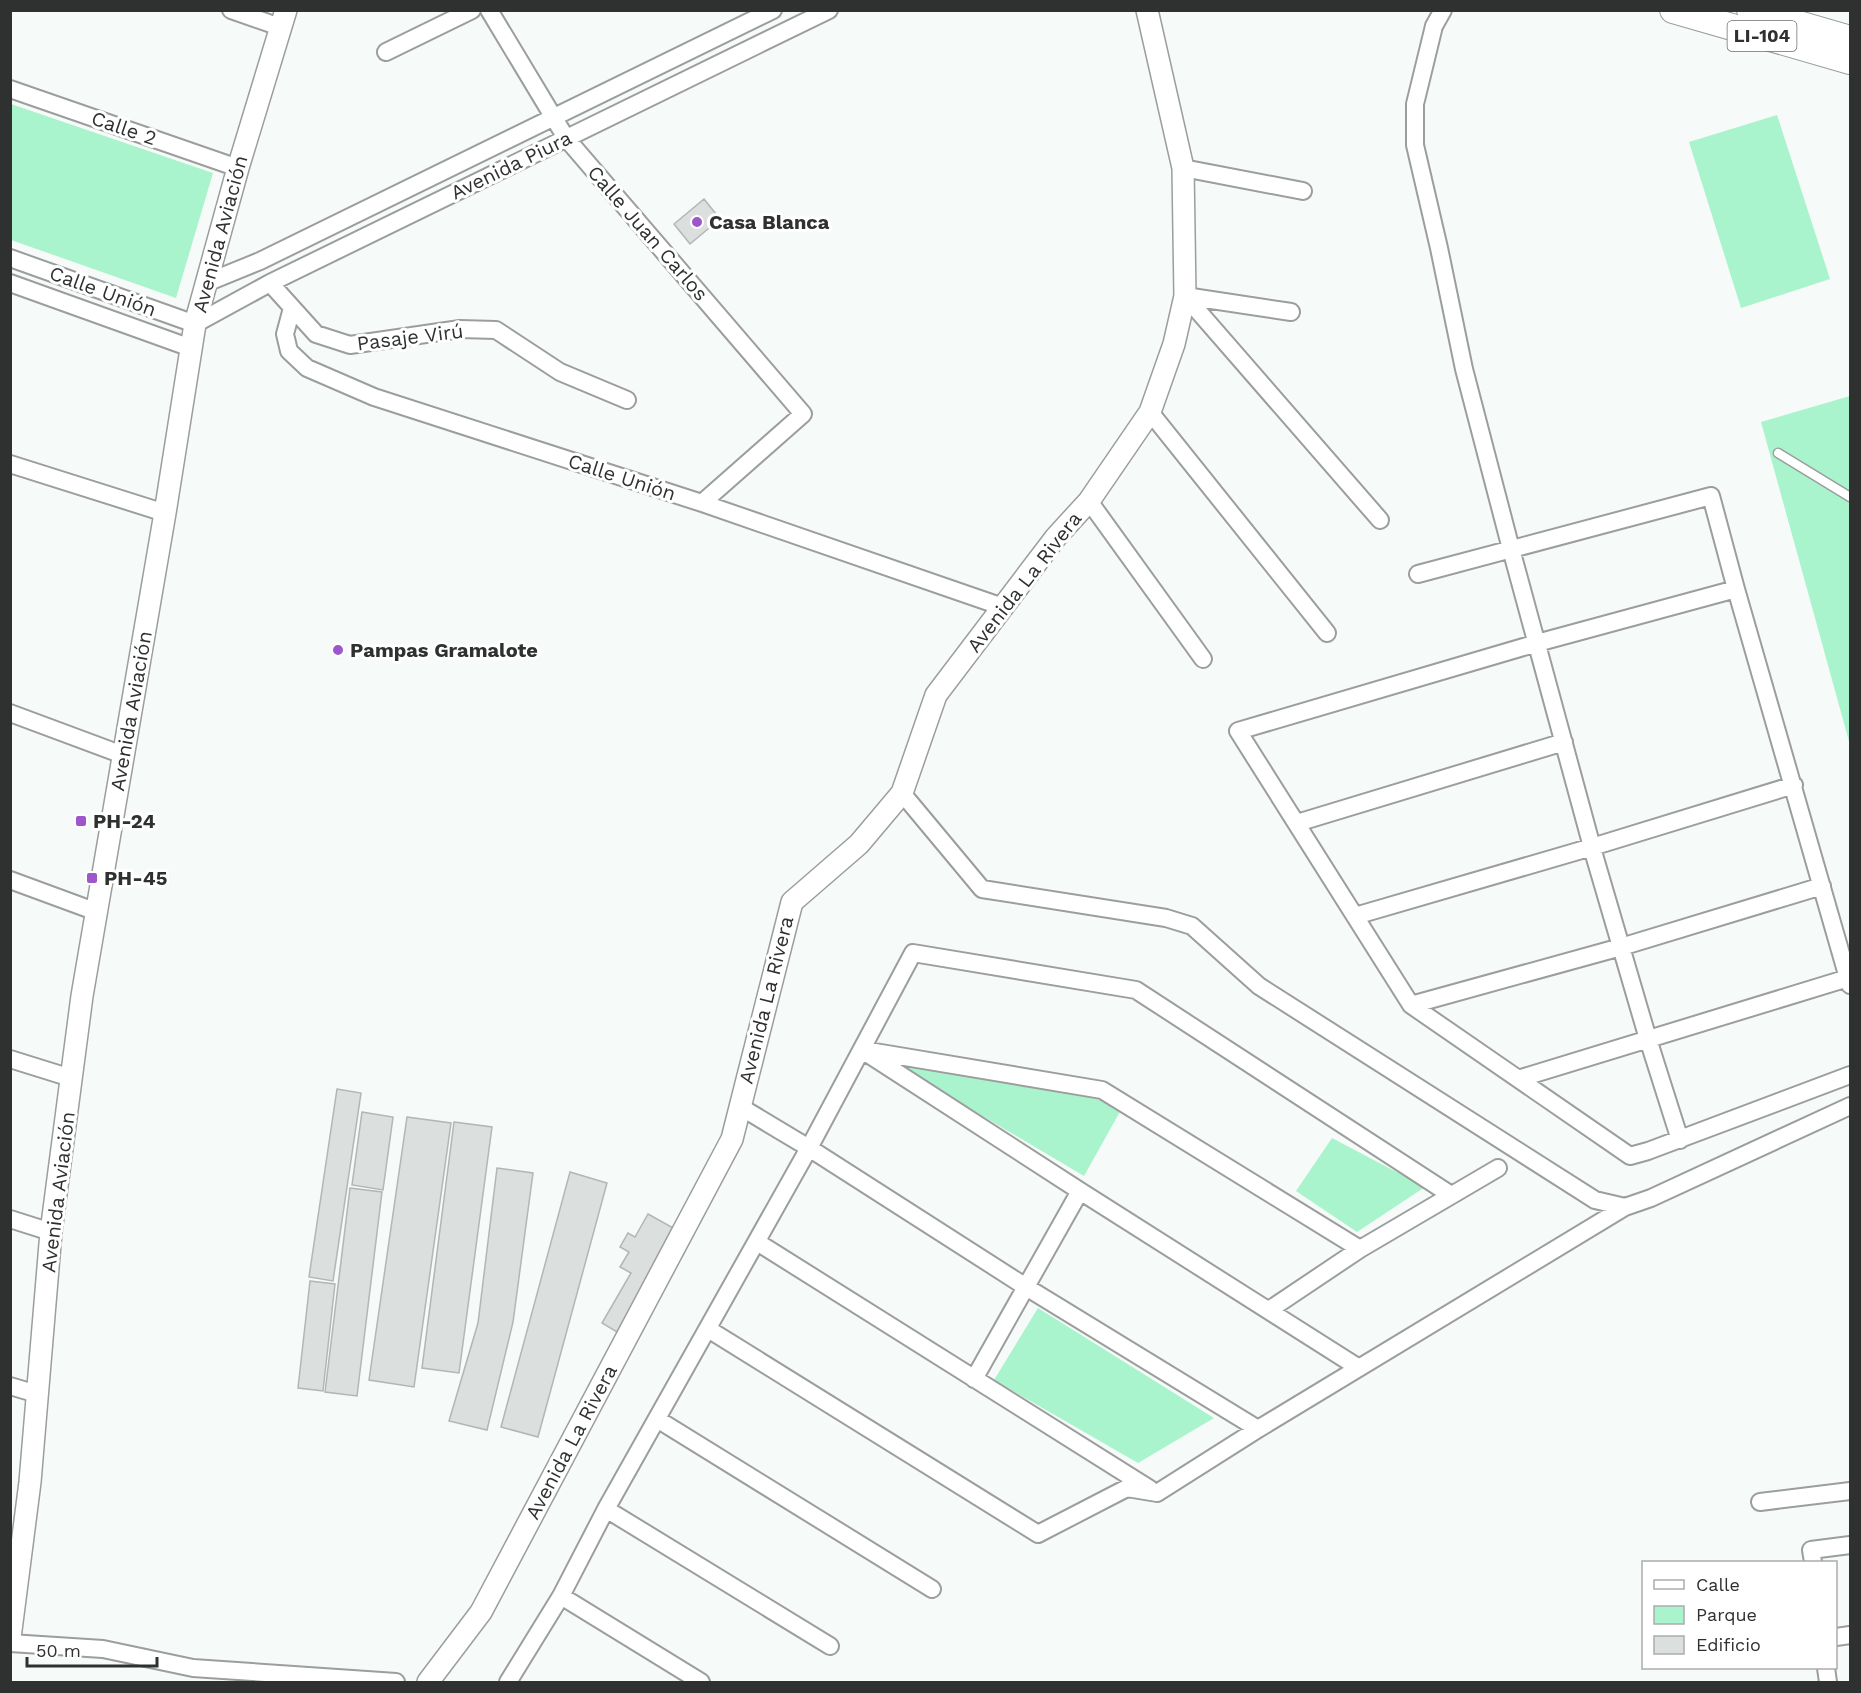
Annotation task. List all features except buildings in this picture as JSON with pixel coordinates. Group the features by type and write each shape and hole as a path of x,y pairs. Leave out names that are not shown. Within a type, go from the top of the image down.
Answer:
{"main road":[{"name":"LI-104","path":"1673,10 1851,61"},
{"name":"LI-104","path":"1750,10 1851,39"}],"street":[{"path":"231,10 283,19"},
{"path":"386,52 472,10"},
{"name":"Calle Juan Carlos","path":"489,10 566,138 803,414 702,503"},
{"name":"Avenida Piura","path":"206,283 260,261 773,10"},
{"name":"Avenida La Rivera","path":"428,1683 481,1612 732,1139 792,902 859,844 902,793 936,695 1056,537 1089,501 1150,412 1174,344 1185,296 1183,168 1147,10"},
{"path":"1443,10 1434,26 1415,104 1415,145 1464,369 1511,549 1592,847 1680,1140"},
{"name":"Avenida Piura","path":"195,324 270,283 821,12"},
{"name":"Avenida Aviación","path":"10,1638 14,1580 37,1395 51,1232 82,996 195,324 238,168 283,19"},
{"name":"Calle 2","path":"10,89 238,168"},
{"path":"1183,168 1303,192"},
{"name":"Calle Unión","path":"10,258 195,324"},
{"name":"Calle Unión","path":"10,283 191,348"},
{"name":"Pasaje Virú","path":"270,283 316,334 350,345 460,329 496,330 560,372 627,400"},
{"path":"1185,296 1291,312"},
{"path":"1185,296 1380,520"},
{"name":"Calle Unión","path":"292,308 285,334 289,351 307,368 374,398 702,503 1003,608"},
{"path":"1150,412 1328,633"},
{"path":"10,464 165,513"},
{"path":"1418,574 1711,496 1849,981 1518,1078"},
{"path":"1089,501 1203,659"},
{"path":"1736,589 1537,643 1238,731 1411,1005 1630,1156 1680,1140 1851,1075"},
{"path":"10,713 123,755"},
{"path":"1297,823 1564,742"},
{"path":"1355,916 1794,785"},
{"path":"902,793 982,889 1166,918 1192,926 1259,986 1595,1200 1625,1207"},
{"path":"10,880 96,912"},
{"path":"1411,1005 1621,947 1822,886"},
{"path":"510,1682 561,1596 606,1509 809,1148 913,953 1136,990 1451,1194"},
{"path":"862,1050 1359,1368"},
{"path":"862,1050 1102,1090 1360,1249"},
{"path":"10,1059 71,1078"},
{"path":"739,1106 809,1148 1026,1287 1258,1429"},
{"path":"708,1329 1038,1534 1127,1488 1157,1493 1258,1429 1625,1207 1651,1198 1851,1106"},
{"path":"1269,1310 1360,1249 1497,1168"},
{"path":"974,1379 1080,1191"},
{"path":"10,1218 51,1232"},
{"path":"757,1242 1157,1493"},
{"path":"10,1386 37,1395"},
{"path":"657,1419 932,1589"},
{"path":"1760,1502 1851,1491"},
{"path":"606,1509 830,1646"},
{"path":"1813,1561 1811,1550 1851,1545"},
{"path":"561,1596 701,1683"},
{"path":"10,1643 103,1649 193,1668 274,1678 396,1683"}],"lane":[{"path":"1778,453 1851,497"}],"green space":[{"path":"11,104 213,173 176,298 11,240"},
{"path":"1777,115 1830,279 1741,308 1689,142"},
{"path":"1850,396 1850,745 1761,422"},
{"path":"886,1059 1103,1095 1122,1108 1084,1176"},
{"path":"1332,1138 1425,1187 1357,1232 1296,1191"},
{"path":"1038,1308 1214,1418 1138,1463 994,1380"}],"place":[{"name":"Casa Blanca","path":"697,222"},
{"name":"Pampas Gramalote","path":"338,650"},
{"name":"PH-24","path":"81,821"},
{"name":"PH-45","path":"92,878"}]}
